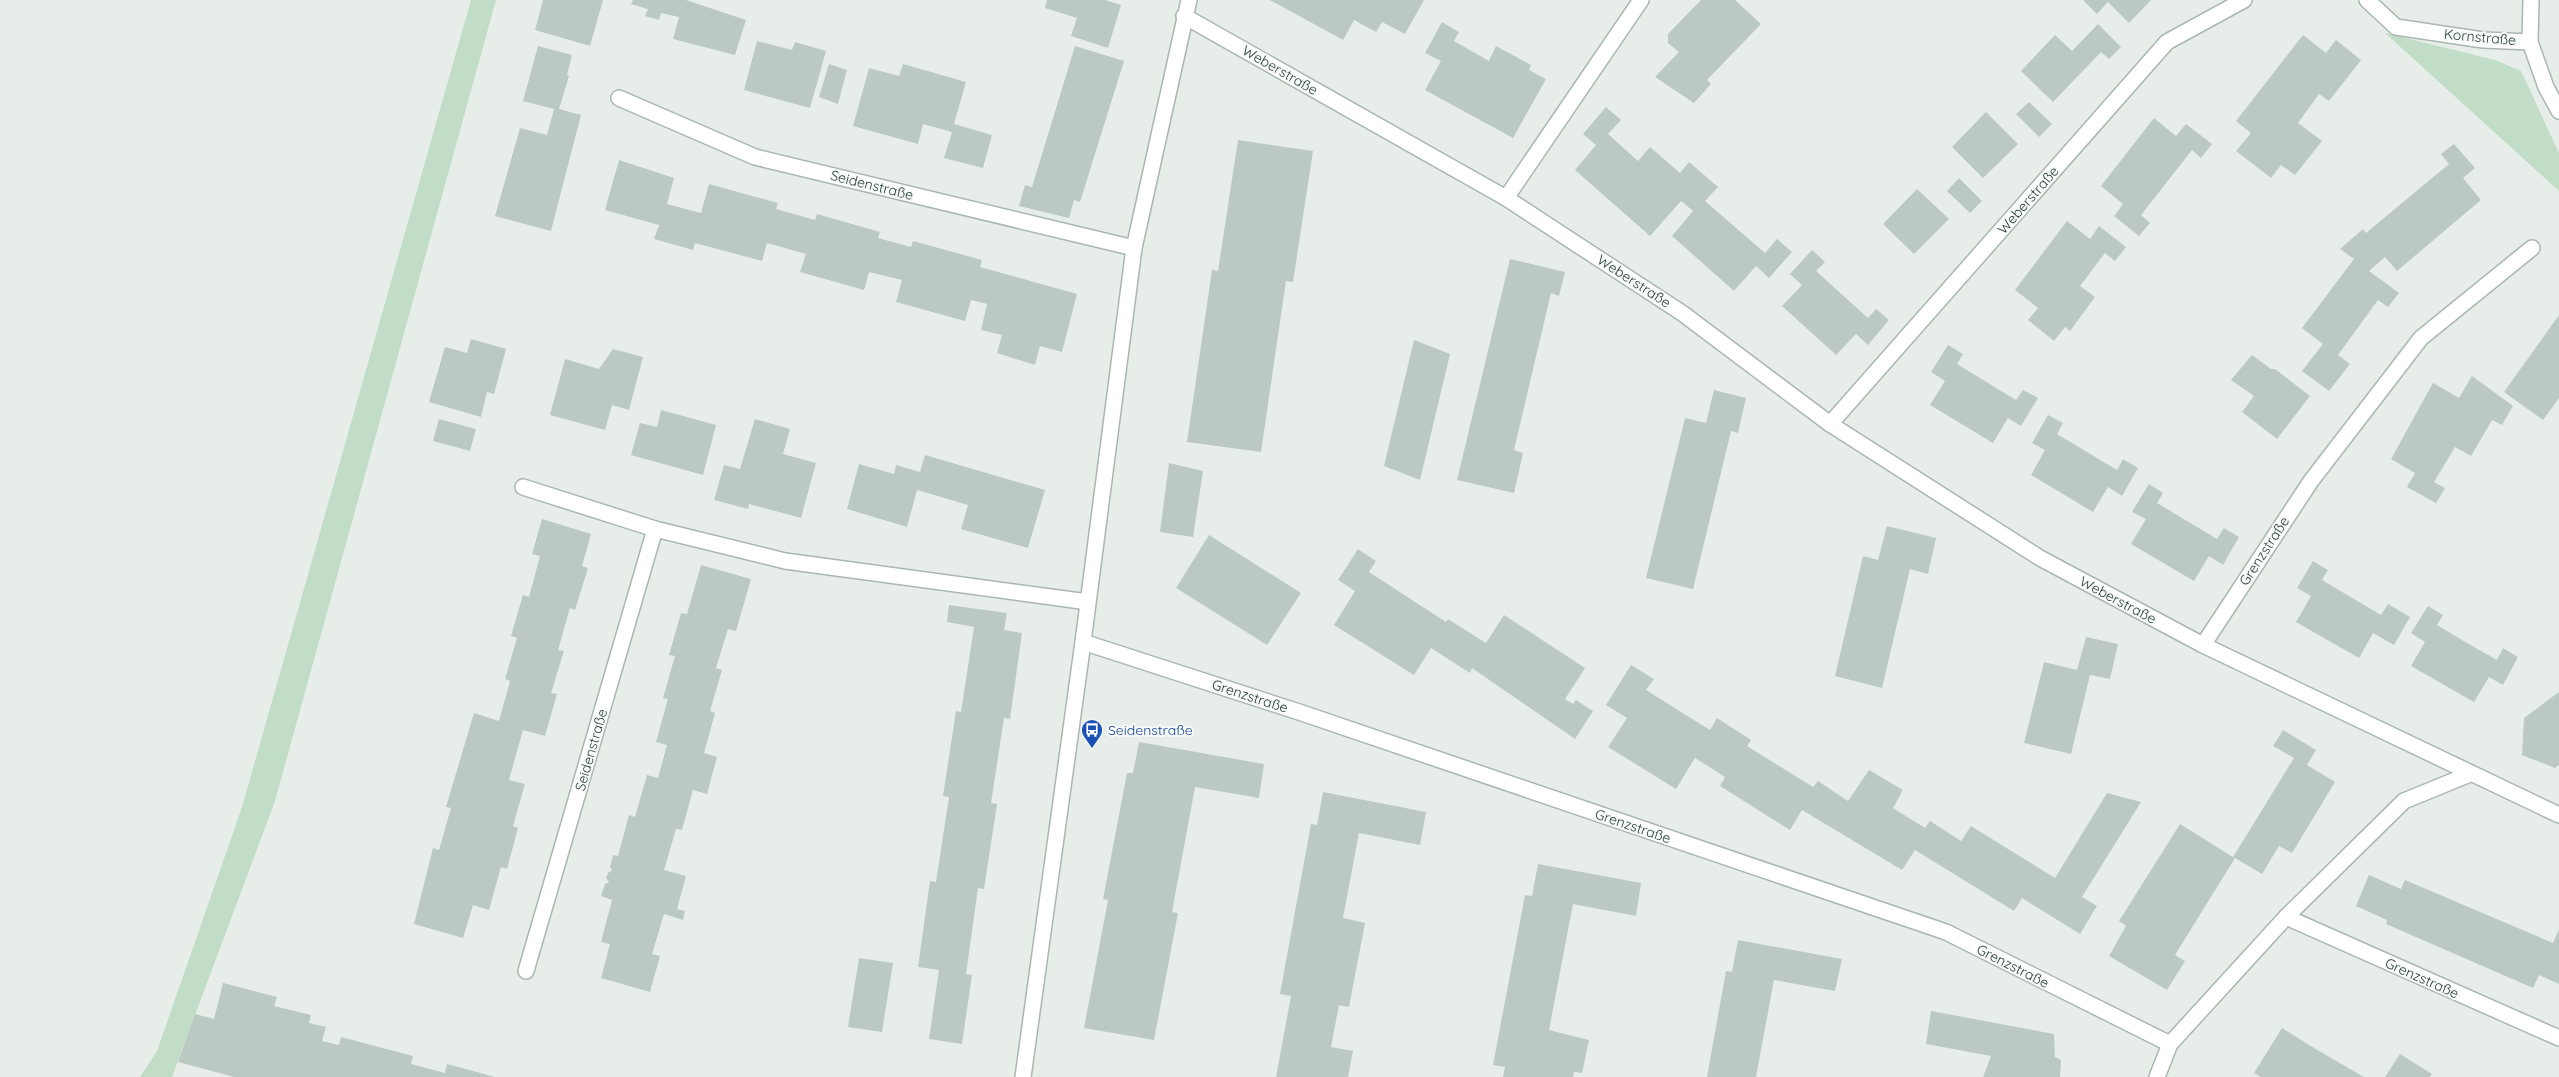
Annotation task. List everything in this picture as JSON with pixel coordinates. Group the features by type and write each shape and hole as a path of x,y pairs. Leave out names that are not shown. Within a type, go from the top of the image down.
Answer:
{"street":[{"path":"1023,1077 1083,642 1134,248 1189,0"},
{"path":"1506,198 1641,0"},
{"name":"Weberstraße","path":"1830,424 2167,42 2244,0"},
{"name":"Kornstraße","path":"2367,0 2396,27 2483,40 2530,42 2546,87 2559,111"},
{"path":"2530,42 2531,0"},
{"name":"Weberstraße","path":"1184,16 1506,198 1682,313 1830,424 2040,558 2203,645"},
{"name":"Seidenstraße","path":"618,98 755,157 1134,248"},
{"name":"Grenzstraße","path":"2203,645 2311,481 2421,338 2532,248"},
{"path":"523,487 656,529 785,561 1088,602"},
{"name":"Seidenstraße","path":"526,971 656,529"},
{"name":"Grenzstraße","path":"1083,642 1317,718 1946,932 2170,1044"},
{"path":"2203,645 2559,815"},
{"path":"2157,1077 2170,1044 2286,917 2404,801 2470,774"},
{"path":"2544,807 2559,807"},
{"name":"Grenzstraße","path":"2286,917 2559,1038"}],"green space":[{"path":"471,0 496,0 275,801 172,1077 140,1077 157,1051 242,807"},
{"path":"2385,33 2495,60 2521,71 2559,153 2559,191"}],"building":[{"path":"543,0 603,0 590,46 535,30"},
{"path":"633,0 686,0 746,20 735,55 673,39 679,17 661,13 659,20 645,16 648,9 631,4"},
{"path":"1047,0 1105,0 1121,5 1108,48 1071,36 1077,18 1045,8"},
{"path":"1270,0 1424,0 1405,34 1382,22 1376,32 1354,20 1343,40"},
{"path":"1701,0 1735,0 1761,24 1707,80 1711,84 1694,103 1655,77 1679,52 1668,43 1668,34"},
{"path":"2083,0 2151,0 2129,23 2108,2 2097,14"},
{"path":"1442,22 1459,32 1454,41 1489,61 1496,46 1531,65 1529,70 1546,79 1513,138 1425,90 1441,61 1425,53"},
{"path":"2098,24 2121,47 2109,59 2101,52 2053,102 2021,71 2055,35 2072,51"},
{"path":"2303,35 2326,53 2336,40 2361,60 2329,101 2319,94 2298,123 2322,141 2295,175 2281,165 2271,178 2236,151 2251,133 2236,121"},
{"path":"757,41 792,50 795,42 826,51 810,108 744,90"},
{"path":"538,46 572,55 567,75 569,76 559,109 581,115 551,231 495,216 520,128 547,135 554,109 523,101"},
{"path":"1075,46 1124,61 1080,202 1074,200 1069,218 1019,206 1025,185 1032,187"},
{"path":"829,64 847,70 838,104 819,97"},
{"path":"903,64 966,82 954,124 992,135 983,168 944,158 952,132 923,124 918,144 853,126 869,68 899,76"},
{"path":"2029,102 2052,124 2039,137 2016,114"},
{"path":"1606,107 1621,120 1608,134 1638,161 1650,147 1680,173 1689,162 1718,187 1705,201 1765,253 1777,239 1792,252 1769,278 1756,266 1734,291 1672,236 1693,211 1681,201 1650,236 1575,170 1596,145 1583,134"},
{"path":"1986,112 2018,144 1983,178 1952,147"},
{"path":"2154,118 2176,136 2186,124 2212,144 2201,158 2192,150 2141,215 2150,223 2139,236 2114,216 2123,204 2101,186"},
{"path":"1238,140 1313,151 1293,282 1286,281 1261,452 1187,442 1212,270 1218,271"},
{"path":"2454,144 2475,168 2463,178 2481,200 2397,271 2385,257 2369,271 2399,293 2388,307 2378,300 2338,355 2350,364 2329,391 2302,371 2323,344 2302,328 2354,259 2340,249 2363,229 2366,233 2449,164 2441,154"},
{"path":"619,160 674,178 667,204 701,213 709,184 778,203 776,209 815,220 817,214 880,232 878,238 911,247 913,241 982,260 980,267 1077,294 1062,352 1040,346 1035,365 997,353 1002,335 981,330 987,304 971,300 965,321 896,302 902,280 869,272 864,290 800,272 806,254 767,243 762,261 695,243 693,250 654,239 659,225 605,210"},
{"path":"1959,178 1982,201 1970,213 1947,191"},
{"path":"1917,189 1949,219 1914,254 1883,224"},
{"path":"2067,221 2090,239 2099,226 2126,247 2115,261 2105,253 2080,286 2095,297 2070,331 2065,327 2054,341 2028,320 2038,308 2015,290"},
{"path":"1812,250 1825,262 1816,271 1868,318 1876,309 1889,320 1868,345 1856,334 1836,355 1782,306 1802,285 1790,274"},
{"path":"1510,259 1565,272 1559,296 1551,293 1514,450 1523,453 1514,493 1457,480"},
{"path":"2559,315 2559,398 2543,420 2504,392"},
{"path":"471,339 506,349 494,394 487,392 481,417 429,402 445,347 467,353"},
{"path":"1414,340 1450,354 1420,480 1384,466"},
{"path":"1948,345 1963,354 1957,364 2016,400 2023,390 2038,398 2021,426 2008,418 1993,443 1930,405 1945,381 1931,372"},
{"path":"613,349 643,357 629,410 612,405 605,430 550,415 565,359 599,369"},
{"path":"2252,355 2271,369 2275,369 2310,396 2277,439 2242,412 2254,396 2231,380"},
{"path":"2472,376 2513,406 2502,425 2492,420 2471,456 2455,447 2434,482 2445,488 2436,503 2407,487 2415,473 2391,459 2433,383 2459,398"},
{"path":"1714,390 1746,398 1738,433 1731,431 1693,589 1646,578 1685,418 1706,423"},
{"path":"661,410 716,425 703,475 631,455 640,423 657,427"},
{"path":"2048,415 2063,423 2057,434 2117,470 2123,459 2138,468 2122,496 2108,487 2093,512 2031,475 2045,450 2032,443"},
{"path":"439,419 476,429 470,451 433,441"},
{"path":"755,419 790,429 783,454 816,463 801,518 749,504 748,509 714,500 724,465 740,469"},
{"path":"925,455 1045,490 1028,548 961,529 968,505 917,490 907,527 847,509 859,464 894,474 896,465 920,472"},
{"path":"1169,463 1203,471 1193,537 1160,532"},
{"path":"2149,484 2163,493 2157,503 2217,539 2224,528 2239,537 2223,565 2209,556 2194,581 2131,544 2146,519 2132,512"},
{"path":"542,519 591,534 582,566 588,568 575,610 570,608 558,650 564,651 551,693 557,694 545,736 523,730 509,780 525,784 513,826 518,828 507,869 501,867 489,910 473,905 463,938 414,924 433,848 439,850 451,808 446,807 474,713 499,721 510,681 505,679 517,638 511,636 523,595 529,597 540,556 532,554"},
{"path":"1887,526 1936,538 1928,574 1910,569 1882,688 1835,676 1863,556 1878,560"},
{"path":"1209,535 1301,593 1267,645 1176,588"},
{"path":"1358,549 1376,561 1369,572 1446,622 1448,619 1486,643 1504,615 1585,668 1565,699 1573,704 1576,700 1593,711 1575,739 1472,668 1470,673 1431,648 1414,675 1334,625 1355,591 1338,580"},
{"path":"2313,561 2328,570 2322,580 2381,615 2388,604 2410,617 2394,645 2373,633 2359,658 2296,622 2311,596 2297,588"},
{"path":"701,565 751,579 736,631 728,629 716,668 722,670 710,711 715,713 704,753 717,757 707,794 693,790 682,830 676,829 664,870 686,876 677,909 685,911 683,920 664,914 652,954 660,956 650,992 601,978 610,944 601,942 612,900 601,896 605,884 609,882 606,878 612,870 610,867 613,855 618,856 629,815 635,817 647,775 658,778 667,745 656,742 668,699 663,698 675,656 669,655 681,613 687,614"},
{"path":"949,605 1007,613 1004,630 1022,633 1010,719 1004,718 991,803 997,804 984,889 978,888 966,974 972,975 962,1044 929,1039 939,970 918,967 930,881 936,882 949,797 943,796 956,711 961,712 974,627 947,622"},
{"path":"2428,606 2443,615 2437,625 2497,660 2503,648 2518,657 2503,685 2489,677 2474,702 2411,666 2425,642 2411,633"},
{"path":"2086,637 2118,644 2110,679 2090,675 2071,754 2024,743 2044,662 2077,670"},
{"path":"1631,665 1654,679 1646,690 1710,730 1717,718 1751,740 1747,746 1813,787 1818,781 1848,801 1869,770 1903,790 1893,808 1925,828 1930,821 1961,841 1971,826 2055,878 2107,793 2141,802 2082,897 2097,906 2080,934 2022,898 2014,911 1915,850 1902,870 1802,810 1790,830 1720,786 1725,777 1695,758 1676,789 1608,747 1627,718 1606,705"},
{"path":"2559,692 2559,765 2555,768 2522,755 2524,718"},
{"path":"2283,730 2316,750 2307,765 2335,782 2292,853 2279,846 2262,874 2235,858 2175,955 2185,961 2167,990 2109,956 2126,926 2119,921 2180,824 2233,857 2294,758 2273,746"},
{"path":"1139,742 1264,764 1259,798 1195,787 1172,912 1178,913 1154,1040 1084,1028 1108,900 1103,899 1127,773 1133,773"},
{"path":"1323,792 1426,812 1420,845 1359,833 1343,918 1365,923 1349,1007 1339,1005 1331,1047 1353,1051 1348,1077 1276,1077 1291,996 1280,994 1311,824 1317,825"},
{"path":"1538,864 1641,883 1636,916 1573,904 1549,1030 1589,1040 1582,1073 1574,1072 1573,1077 1503,1077 1505,1067 1493,1065 1525,895 1532,896"},
{"path":"2369,875 2401,889 2405,880 2553,943 2559,929 2559,984 2539,975 2533,988 2386,924 2387,920 2356,906"},
{"path":"1738,940 1842,959 1835,991 1774,980 1756,1077 1707,1077 1726,971 1732,972"},
{"path":"859,958 893,963 882,1032 848,1027"},
{"path":"223,983 277,997 274,1006 311,1015 309,1023 326,1027 322,1041 339,1045 341,1037 413,1056 411,1064 445,1073 447,1064 495,1077 234,1077 178,1062 195,1014 214,1019"},
{"path":"1931,1011 2054,1034 2055,1057 2061,1060 2060,1077 1983,1077 1991,1056 1926,1044"},
{"path":"2282,1028 2364,1077 2261,1077 2254,1073"},
{"path":"2400,1054 2432,1074 2430,1077 2385,1077"}],"place":[{"name":"Seidenstraße","path":"1092,749"}]}
